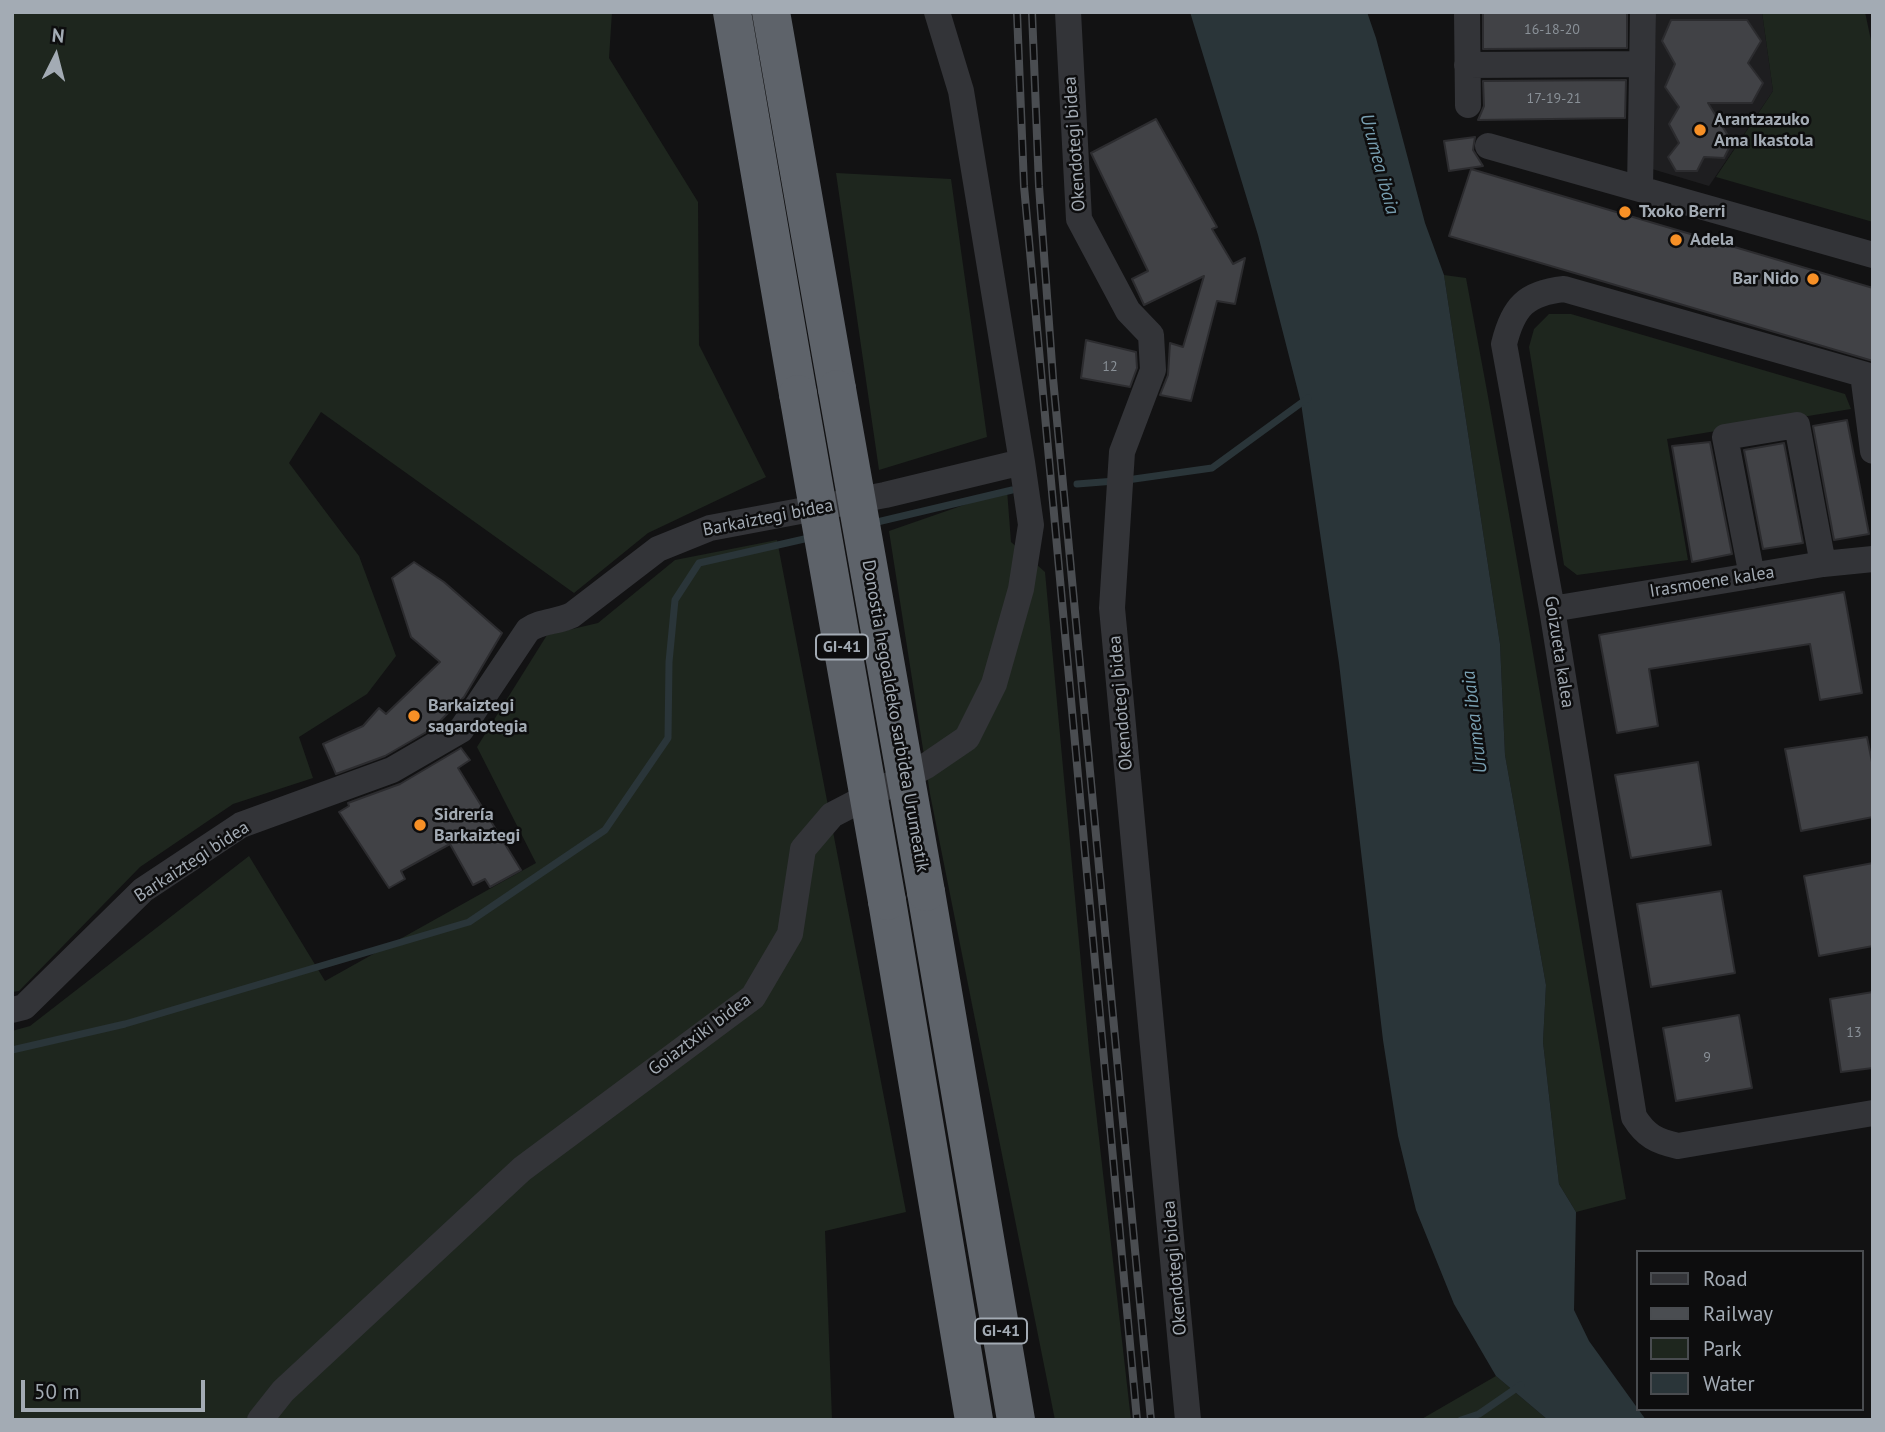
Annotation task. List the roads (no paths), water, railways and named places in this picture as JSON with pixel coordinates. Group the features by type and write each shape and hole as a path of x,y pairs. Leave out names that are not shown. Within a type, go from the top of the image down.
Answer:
{"highway":[{"name":"GI-41","path":"732,12 887,901 974,1420"},
{"name":"Donostia hegoaldeko sarbidea Urumeatik","path":"771,12 1016,1420"}],"street":[{"path":"937,12 961,91 1022,462"},
{"name":"Okendotegi bidea","path":"1068,12 1079,219 1128,311 1151,335 1153,370 1122,452 1116,500 1112,608 1188,1420"},
{"path":"1467,12 1468,105"},
{"path":"1640,188 1643,12"},
{"path":"1467,65 1641,64"},
{"path":"1488,146 1873,255"},
{"name":"Goizueta kalea","path":"1868,375 1564,289 1539,292 1510,320 1504,344 1552,609 1634,1117 1644,1132 1658,1142 1678,1146 1873,1113"},
{"path":"1868,375 1873,451"},
{"path":"1752,576 1725,437 1797,425 1823,564"},
{"name":"Barkaiztegi bidea","path":"12,1010 24,1007 143,890 242,825 392,770 461,730 528,630 535,625 558,622 572,615 658,549 710,528 885,495 1022,462"},
{"name":"Goiaztxiki bidea","path":"260,1420 283,1391 522,1169 753,997 790,934 803,849 832,815 926,766 967,738 994,684 1021,589 1031,525 1022,462"},
{"name":"Irasmoene kalea","path":"1552,609 1823,564 1873,560"}],"water":[{"name":"Urumea ibaia","path":"1190,12 1367,12 1425,223 1444,275 1500,644 1505,755 1546,985 1543,1042 1559,1184 1576,1212 1574,1310 1589,1341 1636,1406 1636,1411 1640,1411 1646,1420 1548,1420 1496,1376 1454,1304 1416,1210 1398,1136 1383,1040 1339,663 1301,403 1258,235"}],"waterway":[{"path":"1127,480 1212,468 1308,398"},
{"path":"1077,484 1115,481"},
{"path":"873,523 1012,490"},
{"path":"12,1050 125,1024 469,922 605,830 668,738 669,662 675,600 699,563 813,537"},
{"path":"1461,1420 1479,1414 1521,1385"}],"railway":[{"path":"1017,12 1024,186 1137,1420"},
{"path":"1032,12 1039,186 1053,378 1151,1420"}],"place":[{"name":"Arantzazuko Ama Ikastola","path":"1700,130"},
{"name":"Txoko Berri","path":"1625,212"},
{"name":"Adela","path":"1676,240"},
{"name":"Bar Nido","path":"1813,279"},
{"name":"Barkaiztegi sagardotegia","path":"414,716"},
{"name":"Sidrería Barkaiztegi","path":"420,825"}]}
